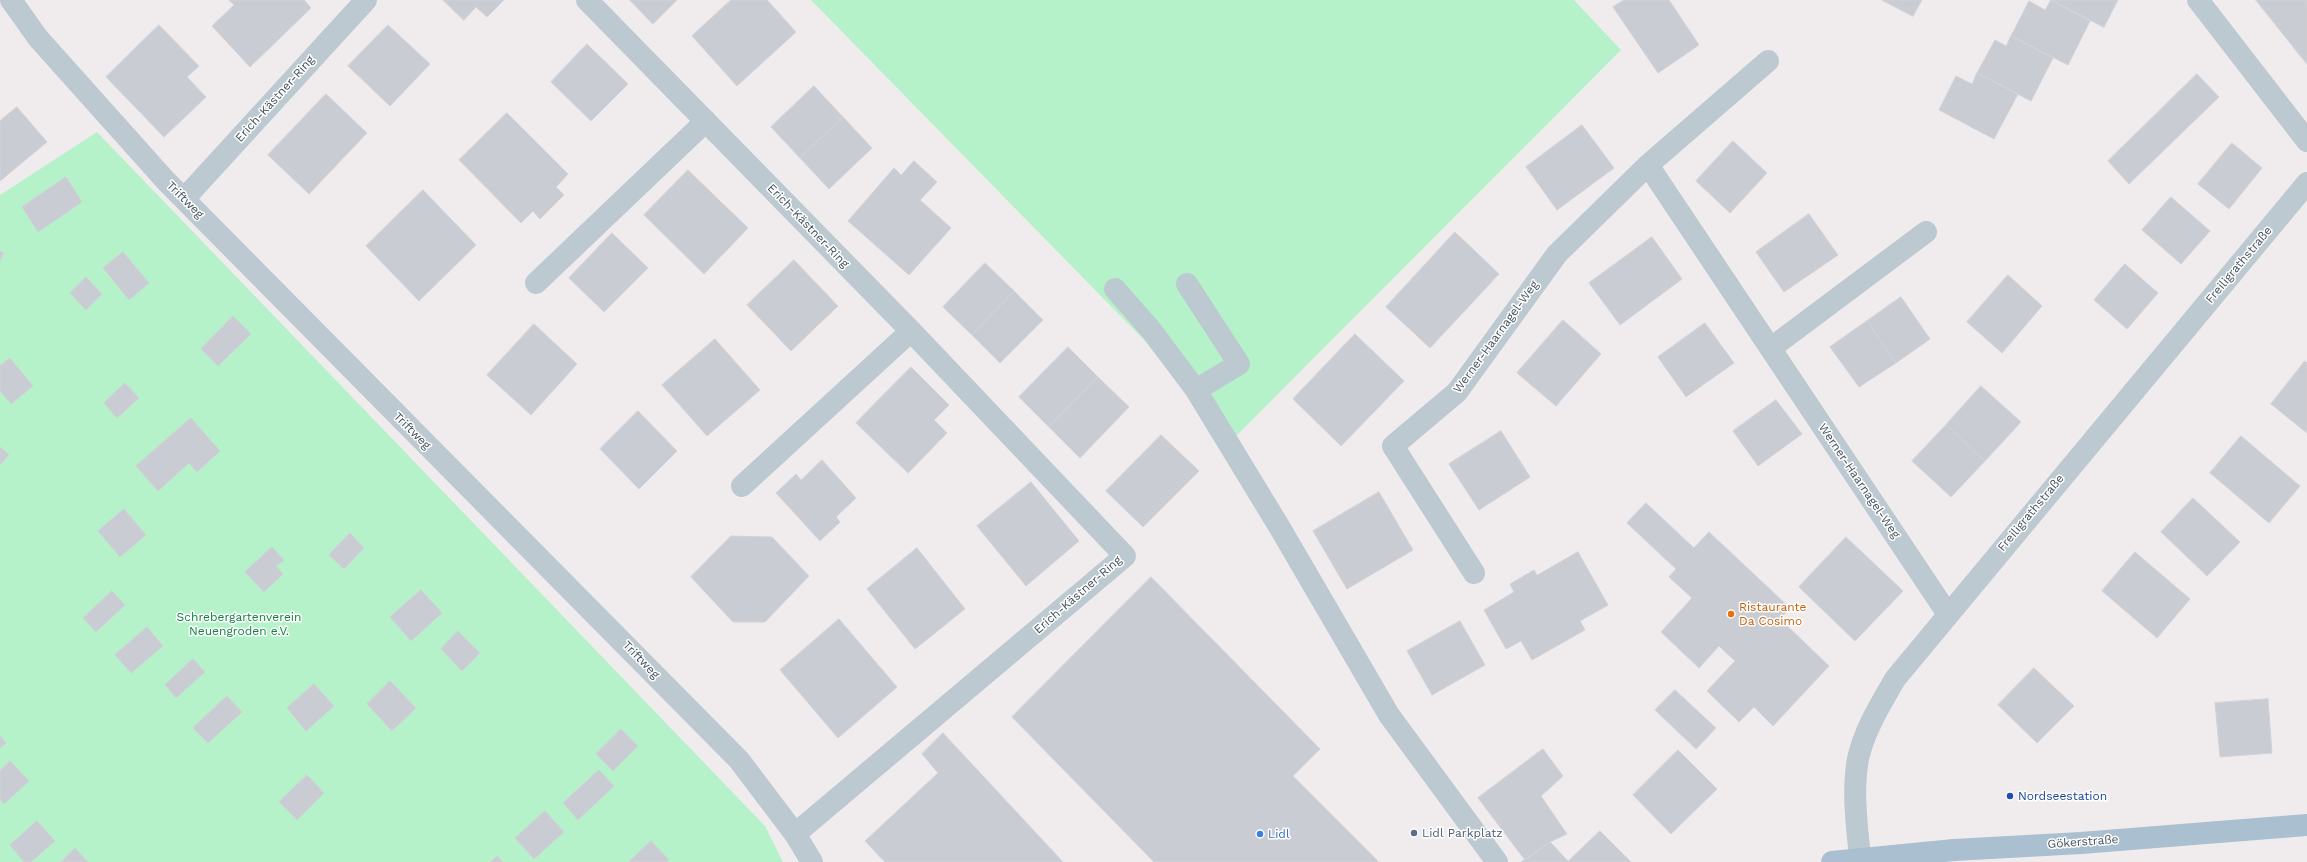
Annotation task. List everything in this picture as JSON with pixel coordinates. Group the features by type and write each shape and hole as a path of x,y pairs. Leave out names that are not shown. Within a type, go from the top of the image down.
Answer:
{"main road":[{"name":"Gökerstraße","path":"1860,858 2307,825"},
{"path":"1832,862 1860,858"}],"street":[{"name":"Triftweg","path":"11,0 38,38 184,199 739,760 795,834 812,862"},
{"name":"Erich-Kästner-Ring","path":"184,199 366,0"},
{"name":"Erich-Kästner-Ring","path":"587,0 911,331 1125,556 795,834"},
{"path":"2198,0 2307,141"},
{"name":"Werner-Haarnagel-Weg","path":"1474,573 1393,446 1457,392 1557,254 1648,165 1768,61"},
{"path":"536,283 706,121"},
{"name":"Werner-Haarnagel-Weg","path":"1648,165 1947,613"},
{"name":"Freiligrathstraße","path":"1860,858 1856,810 1858,760 1871,721 1895,679 1947,613 2307,183"},
{"path":"1771,348 1926,232"},
{"path":"1187,284 1239,364 1196,390"},
{"path":"1115,288 1151,330 1196,390 1280,528 1389,715 1497,862"},
{"path":"742,486 911,331"}],"green space":[{"path":"811,0 1574,0 1621,50 1229,443 1144,340"},
{"name":"Schrebergartenverein Neuengroden e.V.","path":"97,132 765,826 783,862 0,862 0,195"}],"building":[{"path":"229,0 304,0 311,8 250,67 212,26 234,5"},
{"path":"443,0 504,0 487,17 476,7 464,20"},
{"path":"630,0 677,0 653,24"},
{"path":"731,0 767,0 796,32 737,86 692,36"},
{"path":"1624,0 1669,0 1699,45 1658,73 1613,7"},
{"path":"1882,0 1922,0 1913,16"},
{"path":"2051,0 2118,0 2104,27"},
{"path":"2051,0 2090,21 2068,65 2011,36 2029,1 2045,10"},
{"path":"2256,0 2307,0 2307,64"},
{"path":"159,25 199,66 187,77 206,97 164,137 106,77"},
{"path":"388,25 430,64 390,106 348,66"},
{"path":"2011,36 2053,58 2031,101 1977,73 1995,40 2006,46"},
{"path":"587,44 628,84 591,121 551,82"},
{"path":"1977,73 2018,94 1994,139 1939,110 1956,76 1972,84"},
{"path":"2197,74 2219,97 2129,184 2108,161"},
{"path":"814,86 843,117 800,158 771,127"},
{"path":"326,94 367,133 309,194 268,155"},
{"path":"17,107 47,142 0,181 0,121"},
{"path":"507,113 568,174 556,187 564,195 540,219 533,211 521,223 459,160"},
{"path":"843,117 872,148 829,189 800,158"},
{"path":"1582,125 1614,168 1557,210 1526,167"},
{"path":"1733,141 1767,173 1730,213 1696,181"},
{"path":"2232,143 2262,168 2229,209 2198,184"},
{"path":"914,161 937,182 920,200 951,228 909,275 848,221 894,168 901,175"},
{"path":"688,170 748,228 704,274 644,215"},
{"path":"66,177 82,202 38,232 22,207"},
{"path":"423,190 476,245 419,301 366,246"},
{"path":"2171,197 2210,231 2181,264 2142,230"},
{"path":"1809,214 1838,255 1784,292 1756,252"},
{"path":"1455,232 1499,274 1430,348 1386,307"},
{"path":"612,233 648,268 604,312 569,278"},
{"path":"1652,237 1682,279 1620,325 1589,283"},
{"path":"0,251 4,253 0,261"},
{"path":"123,252 149,283 129,300 103,268"},
{"path":"794,260 838,306 791,351 747,305"},
{"path":"985,263 1014,291 972,335 943,307"},
{"path":"2125,264 2158,293 2127,329 2094,300"},
{"path":"2008,275 2042,306 2002,353 1967,322"},
{"path":"86,277 102,294 86,310 70,293"},
{"path":"1014,291 1043,320 1000,363 972,335"},
{"path":"1901,297 1930,339 1896,363 1867,321"},
{"path":"233,316 251,334 218,366 201,349"},
{"path":"1563,320 1601,354 1556,406 1517,373"},
{"path":"1867,321 1896,363 1859,387 1830,347"},
{"path":"1705,323 1734,363 1686,397 1658,357"},
{"path":"534,324 577,364 531,415 487,375"},
{"path":"1355,334 1404,381 1341,446 1293,399"},
{"path":"715,339 760,390 707,436 662,385"},
{"path":"1068,347 1098,377 1049,427 1019,397"},
{"path":"10,358 33,386 11,404 0,391 0,366"},
{"path":"2305,361 2307,363 2307,433 2271,404"},
{"path":"911,367 949,405 934,420 947,433 908,473 856,423"},
{"path":"1098,377 1129,407 1080,458 1049,427"},
{"path":"125,383 139,398 117,418 104,403"},
{"path":"1981,386 2021,422 1985,461 1946,425"},
{"path":"1776,400 1802,434 1758,466 1733,431"},
{"path":"638,411 677,451 639,489 600,449"},
{"path":"191,418 220,451 197,472 189,463 158,491 136,466"},
{"path":"1946,425 1985,461 1951,497 1912,461"},
{"path":"1501,431 1530,477 1479,510 1449,464"},
{"path":"1161,435 1199,471 1143,527 1106,491"},
{"path":"2241,436 2300,486 2269,523 2210,473"},
{"path":"0,447 9,455 0,465"},
{"path":"822,460 856,498 836,517 840,522 820,541 776,493 796,474 801,480"},
{"path":"1031,482 1079,541 1026,586 977,526"},
{"path":"1379,492 1413,550 1347,589 1313,531"},
{"path":"2193,498 2240,542 2207,576 2161,532"},
{"name":"Ristaurante Da Cosimo","path":"1646,503 1694,548 1709,532 1790,608 1780,619 1829,666 1773,726 1754,707 1739,722 1707,691 1735,661 1719,646 1699,668 1661,632 1692,598 1669,577 1676,569 1627,523"},
{"path":"124,509 146,535 120,557 98,531"},
{"path":"350,533 364,548 344,569 329,555"},
{"path":"731,536 772,537 809,576 765,622 733,622 691,577"},
{"path":"1846,537 1903,591 1855,641 1799,587"},
{"path":"272,547 284,560 276,566 283,574 264,592 245,572"},
{"path":"917,548 965,609 915,649 867,589"},
{"path":"1578,552 1608,605 1580,621 1585,630 1532,660 1521,641 1506,649 1484,610 1514,592 1510,584 1534,570 1537,575"},
{"path":"2135,552 2190,599 2157,638 2102,591"},
{"path":"1151,577 1320,749 1293,776 1379,862 1154,862 1012,717"},
{"path":"421,590 442,613 411,641 390,617"},
{"path":"112,591 125,605 96,632 83,618"},
{"path":"839,619 897,687 838,738 780,670"},
{"path":"1460,621 1485,665 1432,695 1407,651"},
{"path":"147,627 163,646 131,673 115,655"},
{"path":"458,631 480,653 462,671 441,649"},
{"path":"193,659 205,672 176,698 165,685"},
{"path":"2034,668 2074,706 2037,743 1998,705"},
{"path":"390,681 416,708 392,731 367,704"},
{"path":"314,684 334,706 306,731 287,708"},
{"path":"1675,690 1716,728 1696,749 1655,710"},
{"path":"227,696 242,712 208,743 193,728"},
{"path":"2268,699 2272,753 2220,757 2215,703"},
{"path":"621,729 638,746 613,771 596,754"},
{"path":"943,733 1063,862 885,862 865,841 938,773 922,754"},
{"path":"0,736 6,743 0,748"},
{"path":"1543,749 1563,776 1541,796 1567,834 1550,842 1525,860 1478,798"},
{"path":"1678,750 1717,789 1671,834 1633,795"},
{"path":"10,761 29,781 4,804 0,799 0,771"},
{"path":"599,770 614,786 578,820 563,803"},
{"path":"307,775 324,793 297,820 279,802"},
{"path":"545,811 564,832 534,859 515,838"},
{"path":"37,821 55,841 31,862 24,862 10,845"},
{"path":"1600,831 1631,862 1521,862 1550,842 1568,861"},
{"path":"651,841 669,860 667,862 629,862"},
{"path":"75,848 88,862 61,862"},
{"path":"497,856 503,862 491,862"}],"place":[{"name":"Ristaurante Da Cosimo","path":"1731,614"},
{"name":"Nordseestation","path":"2010,796"},
{"name":"Lidl Parkplatz","path":"1414,833"},
{"name":"Lidl","path":"1260,834"}]}
